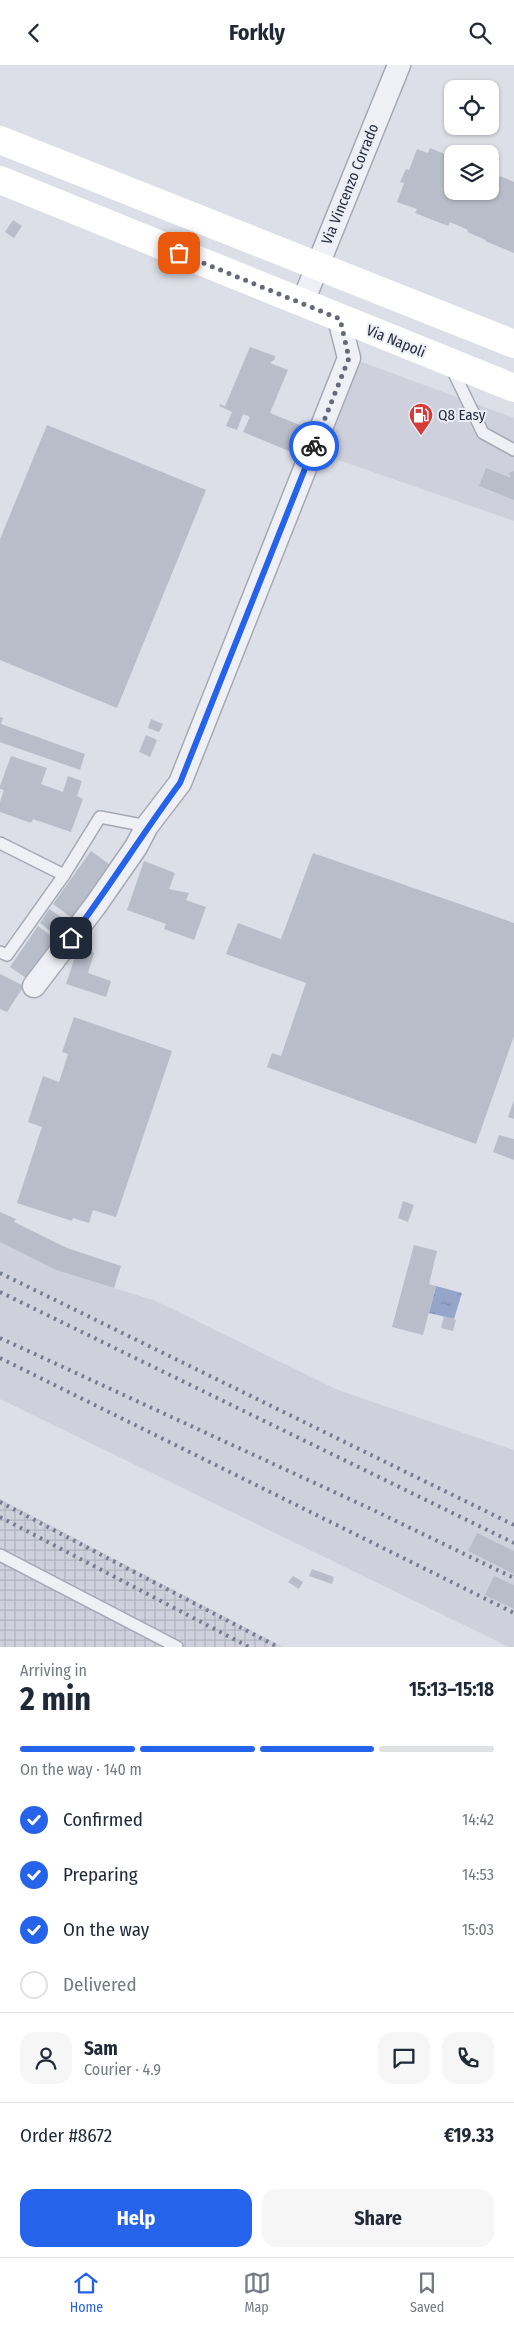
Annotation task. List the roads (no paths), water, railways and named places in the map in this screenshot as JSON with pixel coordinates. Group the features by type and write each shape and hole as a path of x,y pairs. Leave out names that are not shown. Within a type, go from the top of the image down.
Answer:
{"main road":[{"path":"0,140 514,344"},
{"name":"Via Napoli","path":"1,184 514,388"}],"street":[{"name":"Via Vincenzo Corrado","path":"302,304 399,65"},
{"path":"34,985 100,899 136,847 147,826 180,783 349,358 340,319"}],"lane":[{"path":"450,363 483,433 514,450"},
{"path":"0,952 7,955 64,875 100,817 147,826"},
{"path":"0,843 64,875"},
{"path":"0,1555 177,1647"}],"water":[{"path":"436,1286 462,1293 454,1319 429,1313"}],"railway":[{"path":"0,1273 514,1525"},
{"path":"0,1292 514,1543"},
{"path":"0,1338 369,1508 514,1578"},
{"path":"0,1358 514,1613"},
{"path":"0,1502 278,1647"},
{"path":"0,1517 249,1647"}],"place":[{"name":"Q8 Easy","path":"421,436"}]}
